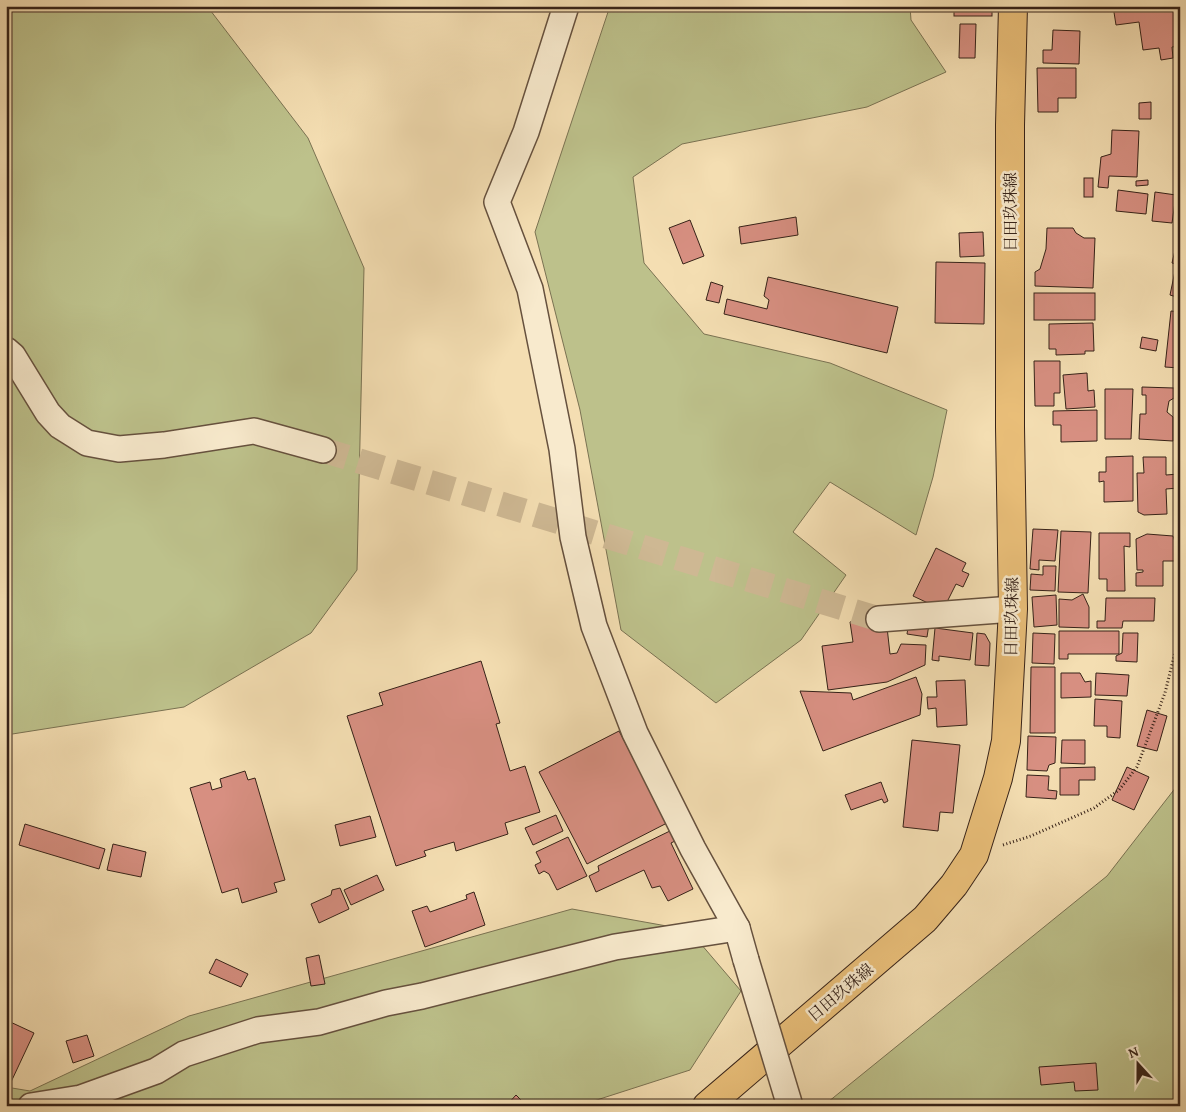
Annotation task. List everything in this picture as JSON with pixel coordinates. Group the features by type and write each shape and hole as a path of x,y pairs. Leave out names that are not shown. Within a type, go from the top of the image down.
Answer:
{"main road":[{"name":"日田玖珠線","path":"707,1106 925,919 954,885 974,855 996,787 1006,741 1012,609 1010,135 1013,6"}],"street":[{"path":"566,6 526,132 497,202 530,289 562,449 573,537 594,626 635,733 693,849 737,928 790,1106"},
{"path":"6,350 13,356 48,413 60,426 87,443 119,449 164,445 254,431 323,450"},
{"path":"879,619 1012,609"},
{"path":"31,1106 81,1098 156,1071 184,1054 258,1030 319,1022 386,1003 422,996 615,947 737,928"}],"path":[{"path":"974,855 1031,836 1094,808 1119,790 1137,767 1165,693 1180,632"}],"green space":[{"path":"6,6 207,6 308,138 364,268 357,570 311,633 184,707 6,735"},
{"path":"610,6 910,6 911,20 946,72 867,107 682,144 633,177 644,263 704,334 830,363 947,410 933,477 916,535 830,482 793,532 846,575 801,640 716,703 621,630 580,410 535,232"},
{"path":"1180,782 1180,1106 823,1106 1107,876"},
{"path":"572,909 689,930 741,991 690,1070 578,1106 6,1106 6,1087 30,1091 189,1016"}],"building":[{"path":"954,6 992,6 992,16 954,16"},
{"path":"1113,6 1180,6 1180,46 1172,47 1173,58 1161,60 1159,48 1143,50 1139,22 1116,25"},
{"path":"960,24 976,24 975,58 959,58"},
{"path":"1053,30 1080,31 1079,64 1043,63 1043,50 1052,50"},
{"path":"1037,68 1076,68 1076,98 1058,98 1058,112 1038,112"},
{"path":"1151,102 1151,119 1139,119 1139,103"},
{"path":"1112,130 1139,131 1137,177 1109,176 1108,188 1098,187 1101,157 1111,154"},
{"path":"1084,178 1093,178 1093,197 1084,197"},
{"path":"1148,180 1148,185 1136,186 1136,181"},
{"path":"1118,190 1148,194 1146,214 1116,211"},
{"path":"1155,192 1176,195 1172,223 1152,221"},
{"path":"796,217 798,235 741,244 739,227"},
{"path":"690,220 704,256 683,264 669,228"},
{"path":"1047,228 1073,228 1076,233 1084,238 1095,238 1093,288 1035,286 1035,272 1040,269 1046,249"},
{"path":"983,232 984,256 960,257 959,233"},
{"path":"1177,242 1180,243 1180,265 1172,263"},
{"path":"936,262 985,263 984,324 935,323"},
{"path":"1175,271 1180,272 1180,298 1170,295"},
{"path":"768,277 898,307 887,353 724,314 727,299 767,309 769,300 764,296"},
{"path":"711,282 723,286 719,303 706,300"},
{"path":"1034,293 1095,293 1095,320 1034,320"},
{"path":"1171,311 1180,312 1180,368 1165,367"},
{"path":"1093,323 1094,351 1085,351 1085,354 1056,355 1056,349 1049,349 1049,324"},
{"path":"1142,337 1158,340 1156,351 1140,348"},
{"path":"1034,361 1060,361 1060,393 1054,393 1054,406 1035,406"},
{"path":"1087,373 1088,391 1094,390 1095,407 1066,409 1063,375"},
{"path":"1142,387 1174,388 1174,398 1169,401 1167,412 1173,417 1173,441 1139,439 1140,414 1146,414 1146,395 1142,395"},
{"path":"1105,389 1133,389 1131,439 1105,439"},
{"path":"1097,410 1097,441 1061,442 1061,425 1053,425 1053,411"},
{"path":"1178,416 1180,416 1180,449 1177,449"},
{"path":"1133,456 1133,501 1104,502 1104,481 1099,482 1099,472 1106,472 1106,457"},
{"path":"1143,457 1166,457 1166,475 1179,474 1179,488 1166,489 1167,514 1144,515 1138,512 1137,473 1144,473"},
{"path":"1033,529 1058,530 1055,561 1039,560 1039,570 1030,569"},
{"path":"1061,531 1091,532 1088,593 1058,592"},
{"path":"1099,533 1130,533 1130,547 1124,546 1125,591 1107,591 1107,579 1099,579"},
{"path":"1147,534 1173,536 1176,545 1176,561 1163,561 1163,586 1136,586 1136,573 1143,572 1143,570 1137,570 1136,539"},
{"path":"936,548 966,563 962,571 969,574 963,587 956,584 943,610 913,596"},
{"path":"1043,566 1056,566 1055,591 1030,590 1031,574 1043,575"},
{"path":"1083,594 1089,607 1089,628 1059,627 1059,599 1072,600"},
{"path":"1056,595 1057,625 1034,627 1032,597"},
{"path":"1106,598 1155,598 1154,621 1123,621 1122,628 1097,628 1097,621 1105,621"},
{"path":"886,618 890,654 897,653 901,644 926,645 925,665 887,682 828,690 822,646 853,642 850,622"},
{"path":"909,621 929,624 927,637 907,634"},
{"path":"935,628 973,633 970,660 939,656 939,661 932,660"},
{"path":"1059,631 1119,631 1119,654 1068,654 1068,659 1059,659"},
{"path":"977,633 985,634 990,643 989,666 975,665"},
{"path":"1033,633 1055,634 1054,664 1032,663"},
{"path":"1123,633 1138,633 1137,662 1116,661 1116,656 1122,653"},
{"path":"481,661 500,723 496,724 510,771 525,766 540,812 505,823 508,834 456,851 454,842 424,851 426,856 396,866 347,716 383,705 379,693"},
{"path":"1031,667 1055,667 1055,733 1030,733"},
{"path":"1061,673 1080,673 1085,682 1091,681 1091,697 1061,698"},
{"path":"1096,673 1129,675 1127,696 1095,695"},
{"path":"916,677 922,694 920,715 823,751 800,691 851,693 853,700"},
{"path":"965,680 967,725 937,727 936,708 928,709 927,697 937,697 936,681"},
{"path":"1095,699 1122,701 1120,738 1107,737 1107,726 1094,726"},
{"path":"1147,710 1167,716 1157,751 1137,746"},
{"path":"619,731 667,823 587,864 539,772"},
{"path":"1028,736 1056,737 1055,763 1049,765 1047,771 1027,770"},
{"path":"912,740 960,745 953,813 940,812 938,831 903,827"},
{"path":"1062,740 1085,740 1085,764 1061,763"},
{"path":"1095,767 1095,780 1079,780 1079,795 1060,795 1060,768"},
{"path":"1127,767 1149,777 1134,810 1112,800"},
{"path":"245,771 248,780 255,778 285,880 274,883 277,892 242,903 238,888 222,893 190,788 210,782 212,790 222,787 220,779"},
{"path":"1027,775 1049,776 1048,790 1057,791 1056,799 1026,797"},
{"path":"881,782 888,801 884,803 882,799 851,810 845,795"},
{"path":"556,815 563,831 533,845 525,828"},
{"path":"370,816 376,837 340,846 335,825"},
{"path":"25,824 105,849 99,869 19,845"},
{"path":"674,829 679,839 671,843 693,889 668,901 660,886 652,888 644,870 596,892 589,876 599,871 598,866"},
{"path":"568,837 587,876 557,890 549,874 544,871 539,874 535,865 541,862 536,852"},
{"path":"113,844 146,852 141,877 107,870"},
{"path":"377,875 384,890 351,905 344,890"},
{"path":"340,888 349,909 319,923 311,904 331,895 332,890"},
{"path":"474,892 485,925 425,947 412,911 427,906 430,912 467,899 466,895"},
{"path":"319,955 325,984 311,986 306,958"},
{"path":"216,959 248,974 241,987 209,973"},
{"path":"6,1020 34,1033 11,1082 6,1080"},
{"path":"87,1035 94,1056 73,1063 66,1041"},
{"path":"1096,1063 1098,1090 1075,1091 1074,1082 1041,1085 1039,1067"},
{"path":"516,1095 527,1106 506,1106"}],"tunnel":[{"path":"323,450 879,619"}]}
